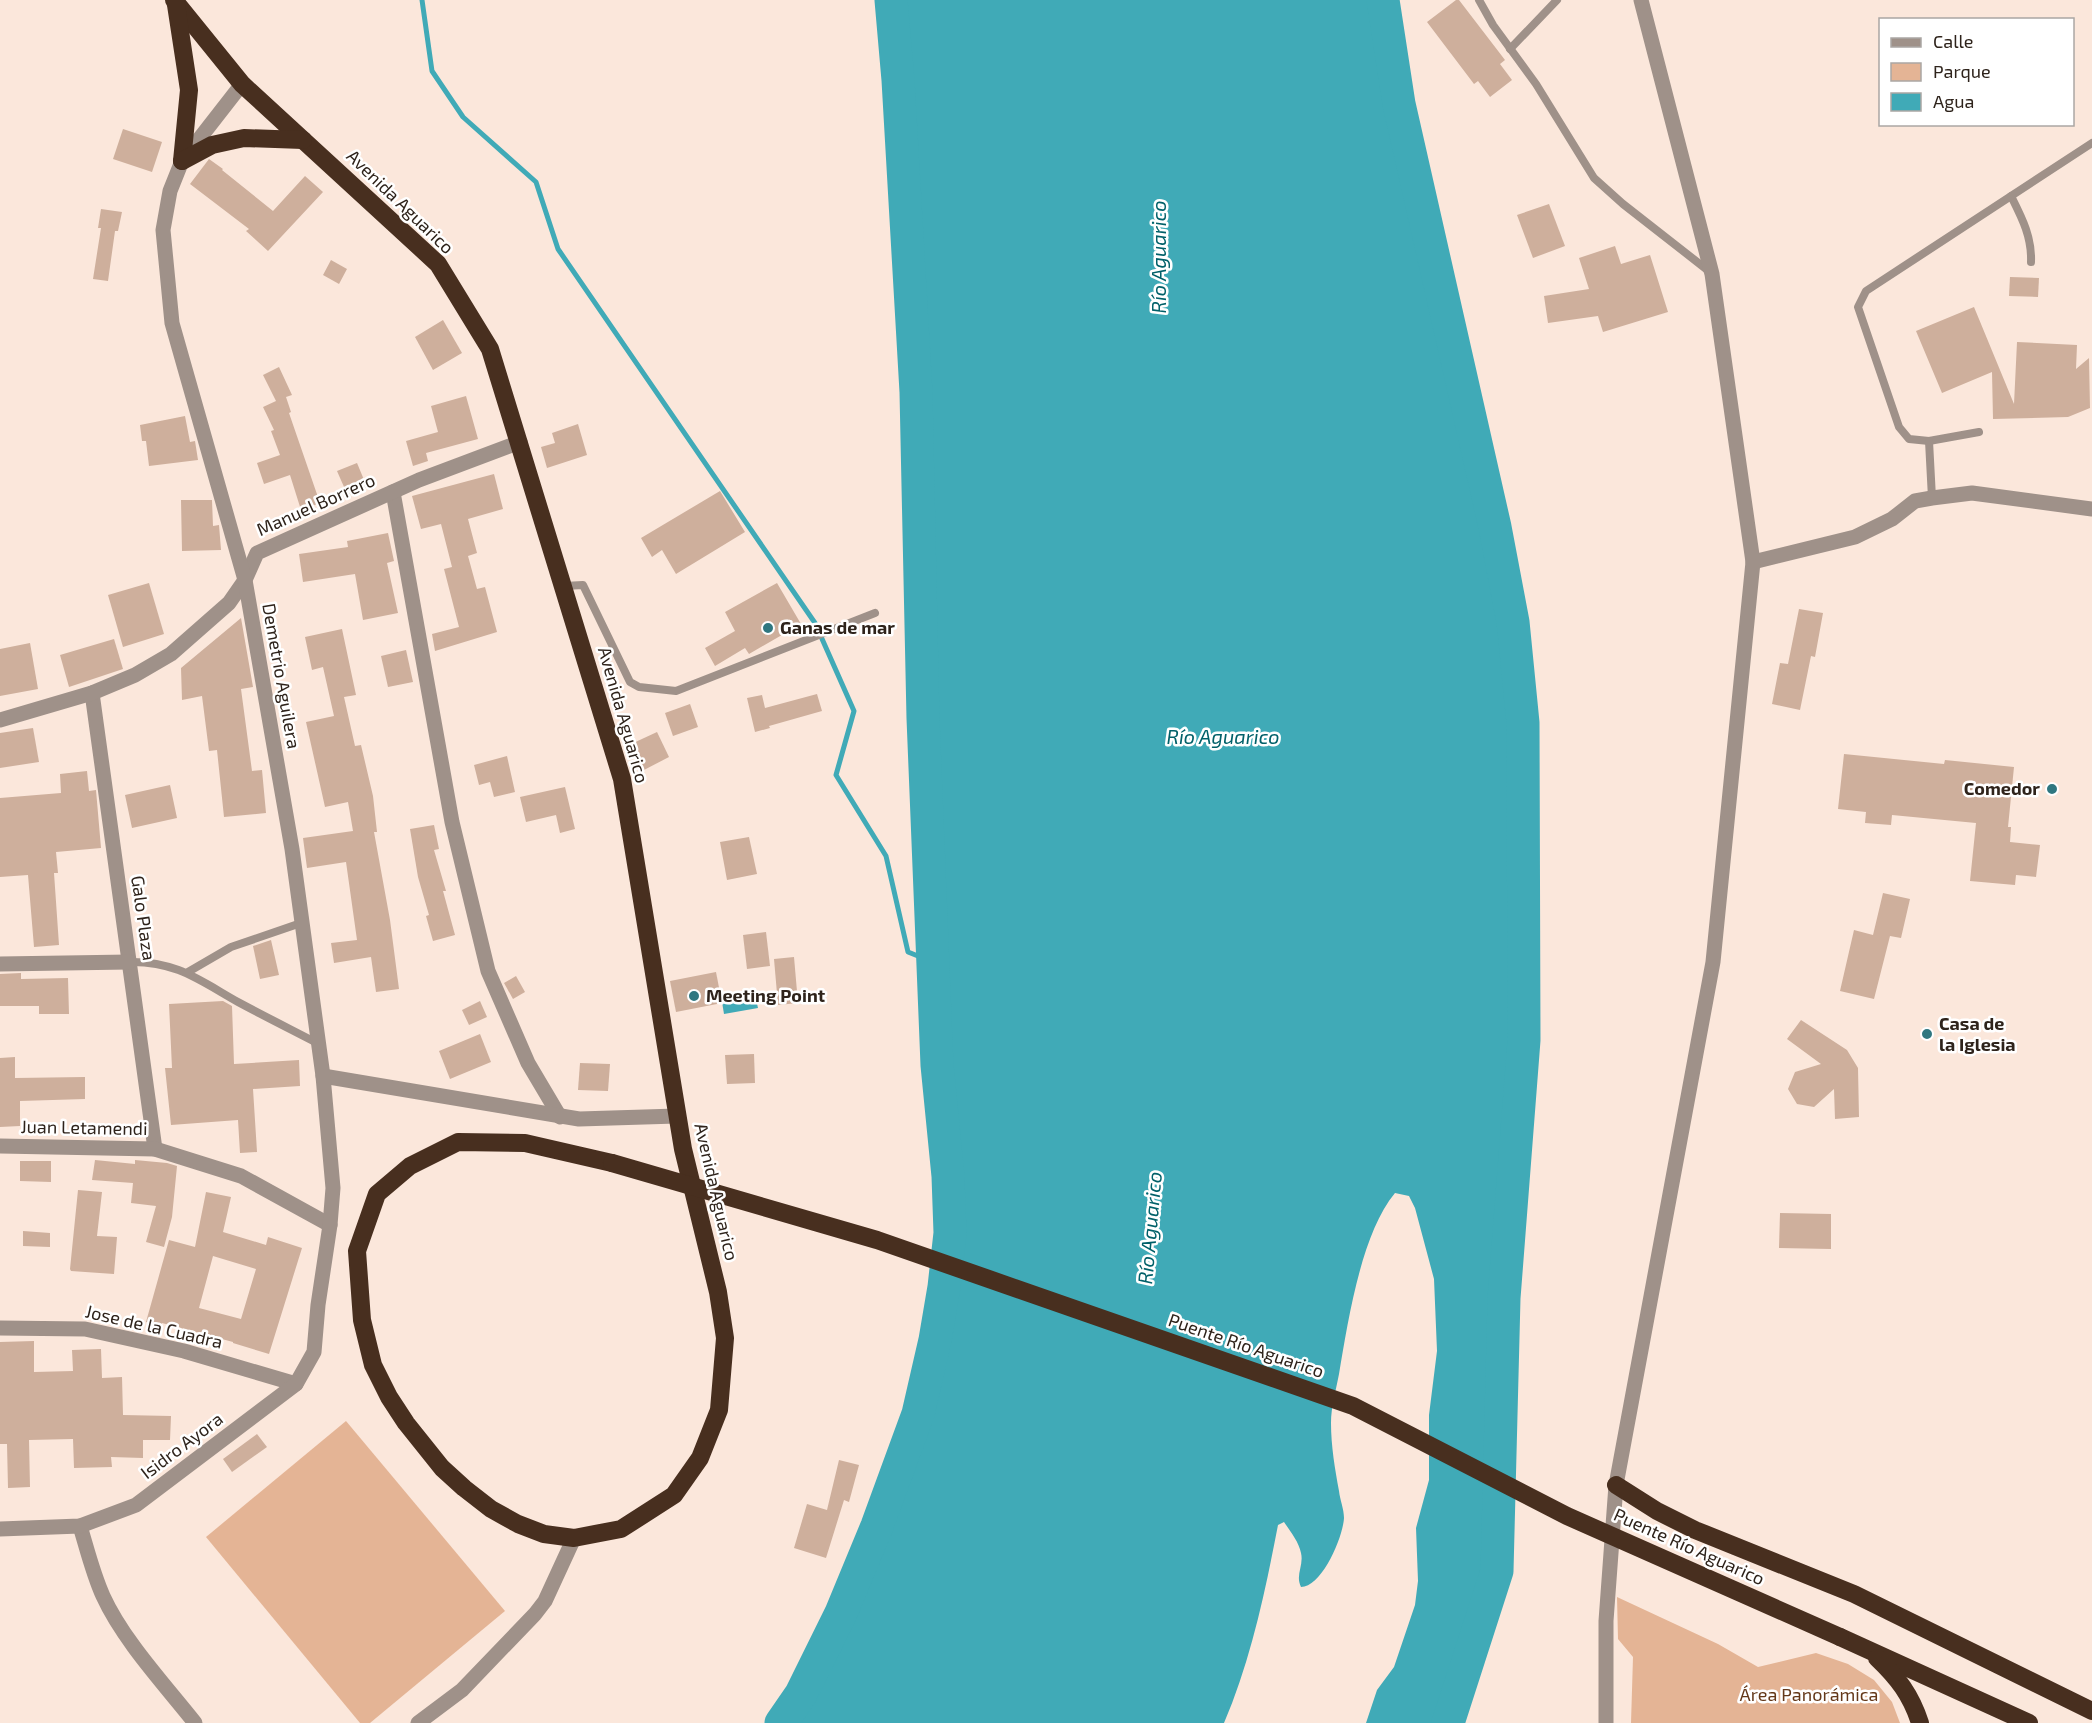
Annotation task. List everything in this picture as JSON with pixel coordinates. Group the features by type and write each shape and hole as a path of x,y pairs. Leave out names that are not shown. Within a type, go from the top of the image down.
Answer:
{"highway":[{"name":"Avenida Aguarico","path":"174,1 242,84 438,264 490,349 622,779 683,1149 718,1292 725,1338 719,1410 700,1458 674,1495 621,1529"},
{"path":"174,1 189,90 183,161"},
{"path":"183,161 212,145 244,138 303,140"},
{"name":"Puente Río Aguarico","path":"621,1529 574,1538 544,1534 518,1524 491,1509 442,1468 406,1423 389,1397 373,1365 362,1320 357,1251 376,1194 410,1166 458,1142 525,1143 612,1162 877,1240 1353,1406 1568,1516 1867,1648 2029,1723"},
{"path":"1616,1485 1695,1530 1854,1594 2092,1711"},
{"path":"1867,1648 1895,1676 1913,1701 1920,1723"}],"street":[{"path":"1606,1723 1606,1621 1616,1485 1713,962 1753,562 1712,274 1641,0"},
{"name":"Demetrio Aguilera","path":"242,84 183,161 170,191 164,230 172,323 245,580 292,849 323,1076 333,1188 318,1305"},
{"name":"Manuel Borrero","path":"0,720 92,693 135,675 171,654 230,603 245,580 257,553 419,480 520,442"},
{"path":"393,492 452,822 488,971 528,1063 560,1117"},
{"path":"1753,562 1855,537 1892,519 1915,501 1932,498 1972,493 2092,509"},
{"name":"Galo Plaza","path":"92,693 155,1149"},
{"path":"0,964 129,962"},
{"path":"323,1076 560,1117 579,1119 677,1116"},
{"name":"Juan Letamendi","path":"0,1146 155,1149 241,1176 330,1225"},
{"name":"Isidro Ayora","path":"0,1529 80,1526 136,1506 296,1384 314,1352 318,1305"},
{"name":"Jose de la Cuadra","path":"0,1328 85,1329 184,1351 296,1384"},
{"path":"80,1526 102,1595 109,1608 124,1633 195,1723"},
{"path":"418,1723 462,1690 535,1614 544,1601 574,1538"}],"lane":[{"path":"1479,0 1493,25 1536,84 1594,178 1623,204 1712,274"},
{"path":"1510,49 1557,0"},
{"path":"1979,432 1929,441 1909,439 1899,427 1858,307 1866,291 2092,143"},
{"path":"2011,196 2032,245 2031,262"},
{"path":"1929,441 1932,498"},
{"path":"564,586 583,585 630,682 639,687 676,691 875,613"},
{"path":"188,972 231,947 302,923"},
{"path":"129,962 151,962 188,972 317,1043"}],"green space":[{"path":"346,1421 505,1611 370,1723 360,1723 206,1537"},
{"name":"Área Panorámica","path":"1617,1597 1718,1644 1758,1667 1816,1653 1848,1664 1874,1680 1892,1702 1900,1723 1631,1723 1633,1657 1618,1639"}],"water":[{"name":"Río Aguarico","path":"891,0 1383,0 1399,104 1495,527 1513,622 1523,723 1524,1040 1504,1298 1497,1571 1448,1723 1366,1723 1377,1690 1394,1667 1415,1605 1418,1581 1416,1528 1429,1480 1429,1415 1437,1351 1434,1279 1415,1208 1409,1196 1395,1193 1383,1210 1365,1254 1352,1304 1333,1405 1332,1449 1344,1515 1340,1537 1324,1570 1309,1585 1301,1587 1299,1583 1302,1558 1300,1549 1284,1522 1278,1525 1250,1650 1224,1723 781,1723 801,1694 841,1613 877,1526 918,1414 935,1340 950,1233 948,1176 937,1065 923,718 916,392 898,80"},
{"path":"754,990 758,1008 724,1014 721,996"}],"building":[{"path":"1459,0 1505,60 1500,64 1512,80 1490,97 1478,81 1474,84 1427,22"},
{"path":"123,129 162,142 152,172 113,159"},
{"path":"209,159 273,211 305,176 323,192 268,251 246,231 249,229 190,184"},
{"path":"1549,204 1565,246 1533,258 1517,215"},
{"path":"101,209 122,212 118,231 115,231 108,281 93,279 101,228 98,228"},
{"path":"1615,246 1621,264 1650,255 1668,312 1603,332 1598,316 1548,323 1544,296 1589,289 1579,258"},
{"path":"331,260 347,269 339,284 323,275"},
{"path":"2010,277 2039,278 2038,297 2009,296"},
{"path":"1974,307 2014,404 2017,342 2077,345 2076,369 2089,358 2090,408 2068,417 1993,419 1992,372 1942,393 1916,331"},
{"path":"443,320 462,353 433,370 415,337"},
{"path":"279,367 292,395 286,397 291,412 289,413 320,503 301,510 290,475 264,484 257,463 280,455 271,431 274,430 263,407 276,401 263,375"},
{"path":"466,396 478,439 426,453 428,461 413,466 406,441 438,432 431,406"},
{"path":"185,416 190,442 195,441 198,460 149,466 146,441 142,441 140,425"},
{"path":"578,424 587,455 547,468 541,447 555,443 552,433"},
{"path":"357,463 367,487 348,496 337,471"},
{"path":"494,474 503,509 468,519 477,553 468,556 477,589 485,587 497,632 435,651 432,634 459,627 444,569 452,567 441,524 421,529 412,496"},
{"path":"720,491 745,532 676,574 662,550 652,557 641,538"},
{"path":"181,500 212,500 213,526 219,525 221,550 182,551"},
{"path":"388,533 394,561 387,563 398,613 363,620 355,574 303,582 299,554 348,547 347,541"},
{"path":"149,583 164,634 123,647 108,595"},
{"path":"777,583 801,624 749,654 745,648 715,666 705,648 735,631 725,612"},
{"path":"1799,609 1823,613 1815,657 1811,656 1800,710 1772,704 1780,663 1788,664"},
{"path":"241,618 253,687 241,689 252,771 262,770 266,813 224,817 217,750 209,751 202,696 182,700 181,668"},
{"path":"342,629 356,695 344,697 355,746 361,745 373,796 377,832 374,832 390,920 399,989 376,992 371,957 334,963 331,943 357,940 346,862 307,868 303,838 353,831 348,802 325,807 306,722 334,716 323,667 312,670 305,637"},
{"path":"114,639 123,669 69,687 60,655"},
{"path":"30,643 38,689 0,696 0,649"},
{"path":"406,650 413,682 388,687 381,656"},
{"path":"817,694 822,711 755,732 747,698 762,695 765,708"},
{"path":"690,704 698,727 673,736 665,713"},
{"path":"33,728 39,762 0,768 0,733"},
{"path":"657,732 669,757 642,771 629,745"},
{"path":"1844,754 1944,764 1945,760 2014,767 2008,827 2011,827 2010,842 2040,845 2036,877 2016,875 2015,885 1970,881 1976,823 1892,815 1891,825 1865,823 1866,812 1838,809"},
{"path":"507,756 515,792 494,797 490,782 479,785 474,765"},
{"path":"87,771 89,791 96,790 101,848 56,852 58,873 54,873 59,945 34,947 28,875 0,877 0,798 61,793 60,774"},
{"path":"170,785 177,818 132,828 125,795"},
{"path":"565,787 575,829 560,833 556,815 526,822 520,797"},
{"path":"434,825 439,849 434,850 446,891 443,891 455,935 433,941 426,916 429,915 418,877 410,829"},
{"path":"749,837 757,874 727,880 720,842"},
{"path":"1883,893 1910,899 1901,938 1890,936 1874,999 1840,991 1854,930 1873,935"},
{"path":"766,932 770,966 747,969 743,935"},
{"path":"271,940 279,975 260,979 253,946"},
{"path":"794,957 798,1003 778,1005 774,959"},
{"path":"716,972 722,1003 676,1012 670,981"},
{"path":"21,973 21,979 68,978 69,1014 39,1014 39,1006 0,1006 0,974"},
{"path":"516,976 525,992 513,999 504,983"},
{"path":"223,1001 232,1006 234,1064 299,1060 300,1086 253,1089 257,1152 240,1153 238,1120 171,1125 165,1068 172,1068 169,1004"},
{"path":"480,1001 487,1017 469,1025 462,1010"},
{"path":"1801,1020 1847,1050 1858,1068 1859,1117 1835,1119 1834,1089 1814,1107 1797,1104 1788,1089 1795,1072 1821,1064 1787,1039"},
{"path":"480,1034 491,1062 450,1079 439,1051"},
{"path":"754,1054 755,1083 727,1084 725,1055"},
{"path":"15,1057 15,1078 85,1077 85,1099 20,1101 20,1126 0,1127 0,1058"},
{"path":"580,1063 610,1064 608,1091 578,1090"},
{"path":"95,1160 135,1164 135,1160 177,1166 172,1217 164,1247 146,1242 156,1206 131,1203 133,1183 92,1180"},
{"path":"20,1161 51,1161 51,1182 20,1181"},
{"path":"78,1190 102,1192 97,1236 117,1237 114,1274 71,1271 70,1269"},
{"path":"206,1192 231,1197 223,1232 266,1245 268,1237 302,1248 269,1354 162,1323 162,1326 146,1322 169,1240 195,1247","holes":["213,1256 256,1269 241,1319 199,1308"]},
{"path":"1780,1213 1831,1214 1831,1249 1779,1248"},
{"path":"23,1231 50,1233 50,1247 23,1246"},
{"path":"34,1341 34,1372 73,1371 72,1350 101,1349 102,1378 122,1377 123,1415 171,1416 170,1440 143,1440 143,1458 111,1457 112,1467 74,1468 73,1439 29,1440 30,1487 8,1488 7,1444 0,1444 0,1342"},
{"path":"257,1434 267,1447 232,1472 223,1459"},
{"path":"839,1460 859,1465 849,1502 844,1500 826,1558 794,1548 807,1504 827,1510"}],"waterway":[{"path":"422,0 432,71 463,117 536,182 558,249 815,623 854,711 836,775 886,856 908,952 938,964"},
{"path":"781,1723 801,1694 841,1613 877,1526 918,1414 935,1340 950,1233 948,1176 937,1065 923,718 916,392 898,80 891,0"},
{"path":"1383,0 1399,104 1495,527 1513,622 1523,723 1524,1040 1504,1298 1497,1571 1448,1723"}],"place":[{"name":"Ganas de mar","path":"768,628"},
{"name":"Comedor","path":"2052,789"},
{"name":"Meeting Point","path":"694,996"},
{"name":"Casa de la Iglesia","path":"1927,1034"}]}
